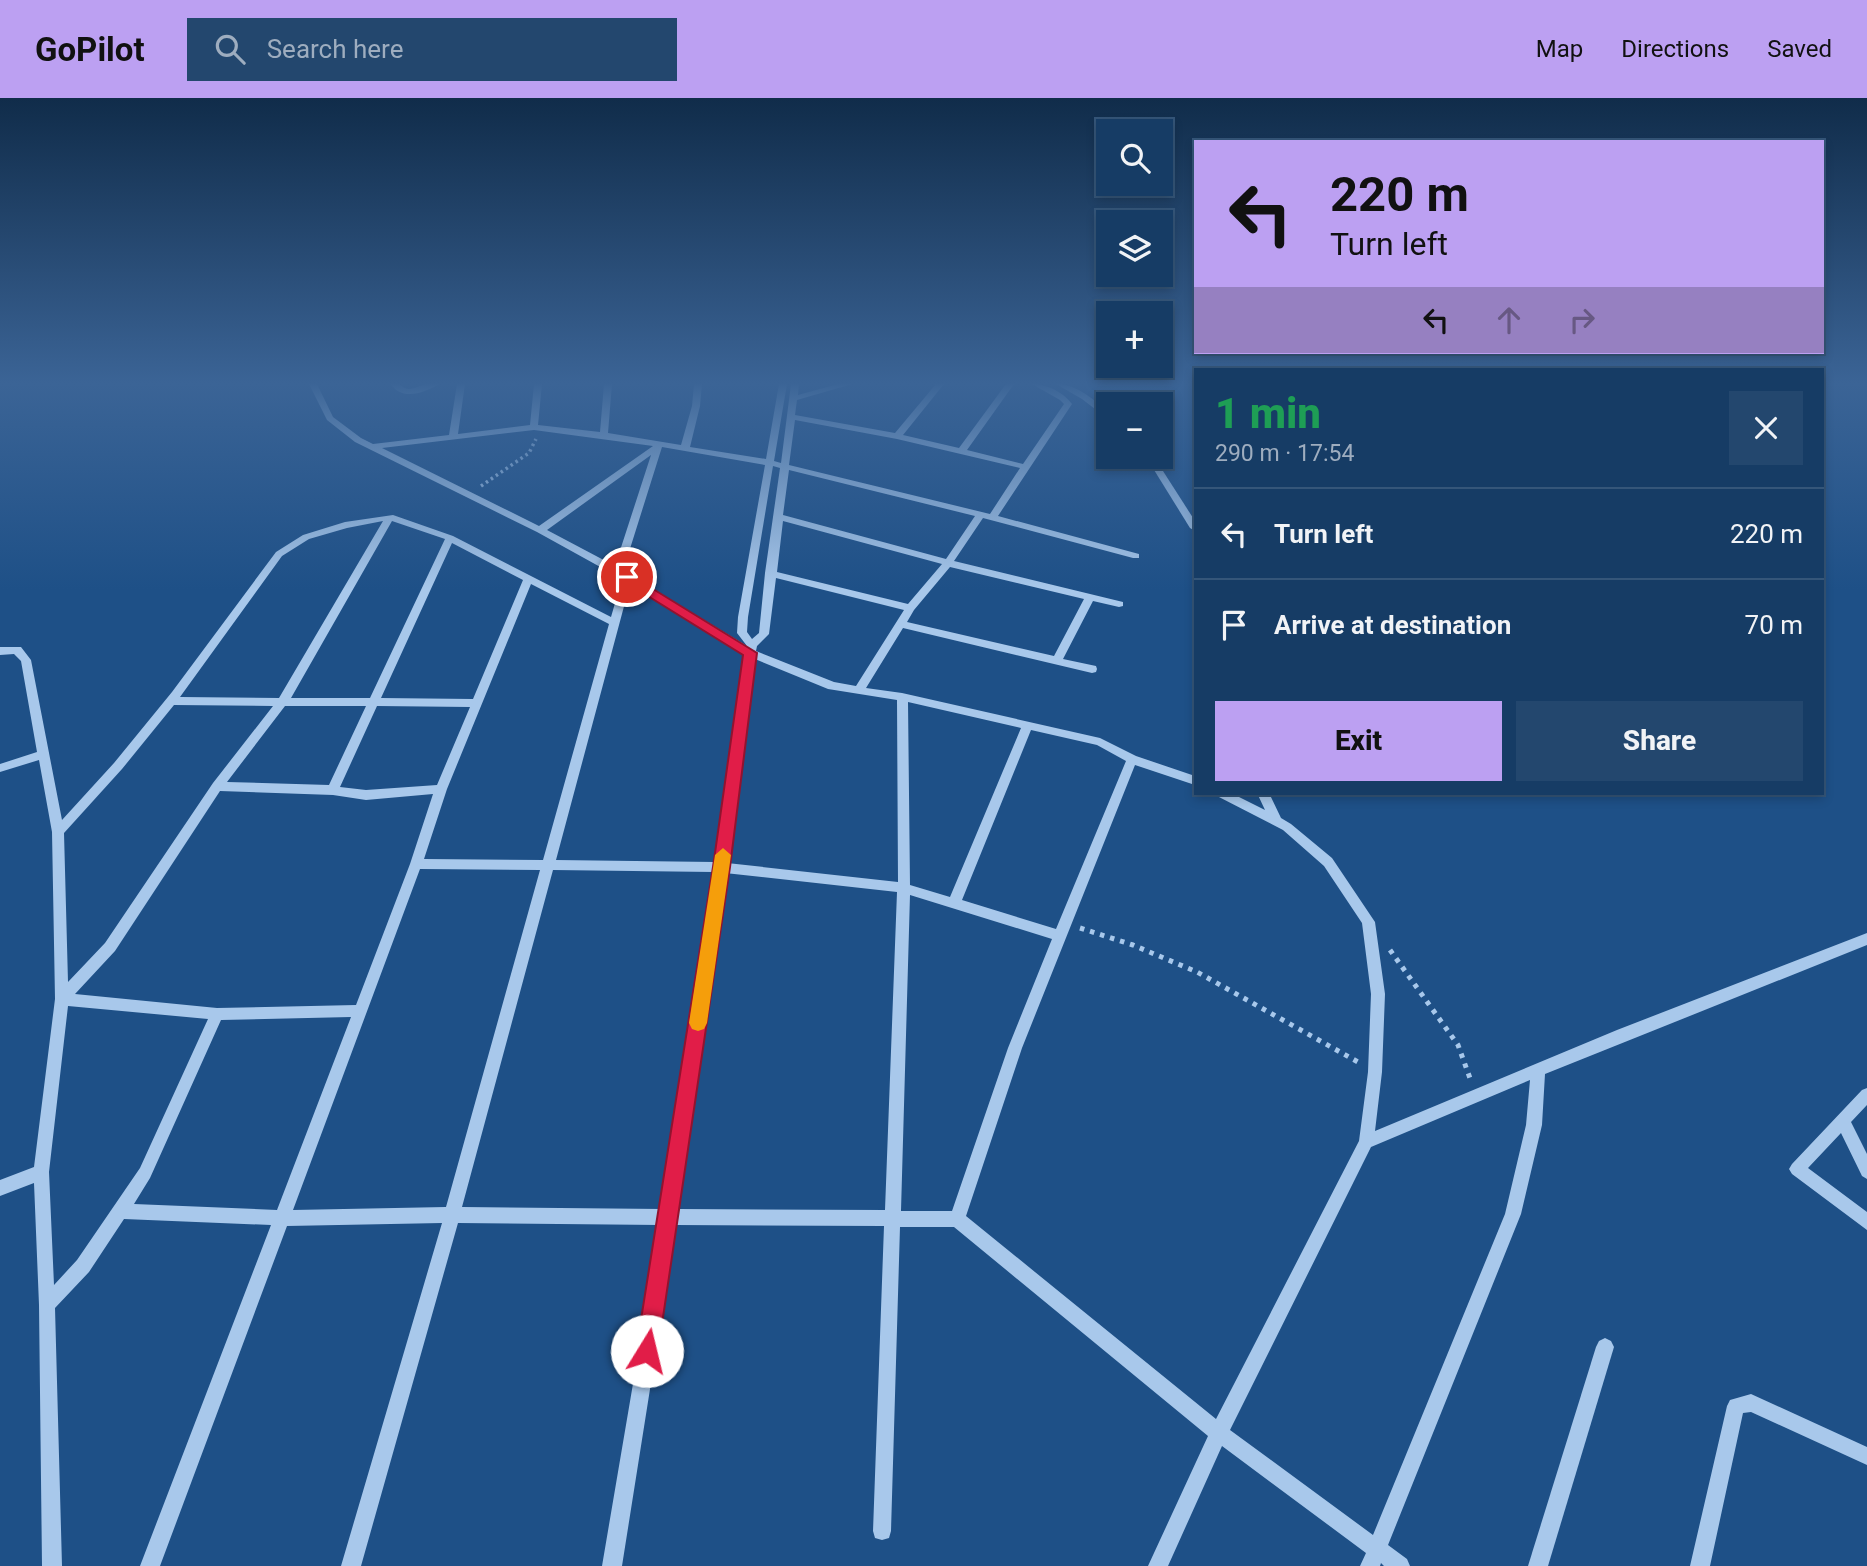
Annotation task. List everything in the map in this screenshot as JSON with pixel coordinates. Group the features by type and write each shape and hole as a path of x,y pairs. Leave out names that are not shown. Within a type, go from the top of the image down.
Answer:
{"street":[{"path":"383,453 540,530 752,649 832,686 902,697 1100,742 1132,759 1194,781"},
{"path":"540,530 648,453"},
{"path":"351,1566 452,1215 657,453"},
{"path":"711,453 785,466 1136,556"},
{"path":"752,649 742,633 743,617 773,453"},
{"path":"612,1566 669,1217 752,649 764,634 769,573 787,453"},
{"path":"963,453 1025,467"},
{"path":"992,517 1035,453"},
{"path":"1158,469 1194,526"},
{"path":"860,689 910,608 948,563 980,515"},
{"path":"58,832 171,701 279,554 306,537 326,530 390,517 450,538 612,622"},
{"path":"62,999 110,947 217,786 303,673 390,517"},
{"path":"779,517 948,563 1089,599 1119,604"},
{"path":"333,790 450,538"},
{"path":"769,573 910,608"},
{"path":"150,1566 416,864 441,789 529,578"},
{"path":"1057,660 1089,599"},
{"path":"901,624 1092,669"},
{"path":"0,651 17,650 26,660 58,832 62,999 41,1172 47,1305 52,1566"},
{"path":"882,1531 904,888 902,697"},
{"path":"171,701 477,703"},
{"path":"954,903 1027,726"},
{"path":"0,768 45,754"},
{"path":"957,1219 1015,1048 1132,759"},
{"path":"217,786 333,790 366,795 441,789"},
{"path":"1158,1566 1219,1433 1366,1142 1375,1072 1378,994 1368,922 1328,862 1287,827 1225,795"},
{"path":"1265,795 1276,821"},
{"path":"416,864 721,867 904,888 1063,929"},
{"path":"1366,1142 1622,1035 1867,939"},
{"path":"62,999 217,1014 360,1011"},
{"path":"47,1305 83,1266 145,1173 217,1014"},
{"path":"1374,1558 1513,1214 1534,1125 1538,1071"},
{"path":"1867,1095 1797,1169 1867,1222"},
{"path":"1843,1121 1867,1171"},
{"path":"0,1188 41,1172"},
{"path":"122,1211 282,1218 452,1215 957,1219 1374,1558 1400,1566"},
{"path":"1538,1566 1605,1347"},
{"path":"1700,1566 1736,1406 1751,1403 1867,1456"}],"path":[{"path":"468,495 529,453"},
{"path":"1368,922 1429,1000 1458,1045 1477,1097"},
{"path":"1063,929 1133,945 1197,972 1375,1072"}],"slow traffic":[{"path":"698,1023 723,855"}],"route":[{"path":"627,577 751,653 647,1351"}]}
